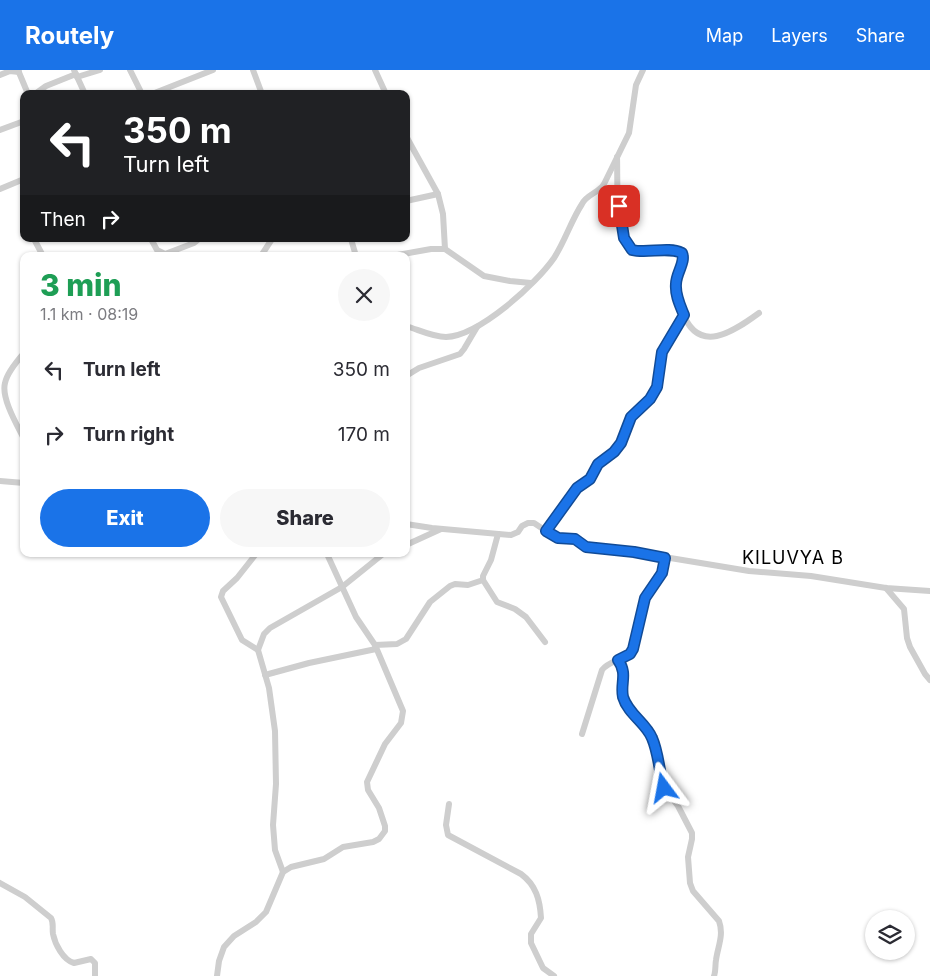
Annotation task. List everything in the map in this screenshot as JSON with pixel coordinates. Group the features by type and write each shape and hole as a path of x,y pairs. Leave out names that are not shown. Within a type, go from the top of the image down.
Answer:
{"street":[{"path":"40,90 76,74 100,70"},
{"path":"130,70 140,90"},
{"path":"162,90 213,70"},
{"path":"253,70 260,90"},
{"path":"375,70 384,90"},
{"path":"0,75 10,71 18,71 26,90"},
{"path":"410,327 431,335 445,337 459,335 477,327 504,308 545,270 555,256 584,200 602,188 629,133 636,85 642,71"},
{"path":"76,74 83,90"},
{"path":"0,130 20,122"},
{"path":"410,143 438,194 443,214 444,249"},
{"path":"617,156 619,206 624,238 632,250 639,252 670,250 682,253 684,259 677,274 675,286 684,315 691,329 698,335 711,337 726,334 739,328 759,313"},
{"path":"0,189 20,180"},
{"path":"410,200 438,194"},
{"path":"153,242 157,250 161,252"},
{"path":"170,252 195,242"},
{"path":"410,253 444,249 484,276 510,281 531,282"},
{"path":"546,531 577,488 590,479 598,464 614,452 621,443 631,417 650,399 657,387 662,352 684,315"},
{"path":"410,374 419,368 460,354 477,327"},
{"path":"20,359 4,385 6,399 20,431"},
{"path":"0,481 20,483"},
{"path":"410,524 498,534 515,534 522,526 528,523 538,525 558,538 575,539 586,547 634,552 748,571 812,576 886,588 930,591"},
{"path":"410,543 442,528"},
{"path":"265,675 376,647 397,644 406,639 430,602 450,586 455,584 468,585 483,580 498,534"},
{"path":"254,557 237,578 223,591 221,597 242,640 258,650"},
{"path":"217,976 219,961 224,947 234,936 256,922 266,912 283,872 292,867 324,859 343,847 373,842 379,839 385,831 381,813 368,790 367,782 385,744 401,722 403,712 376,647 356,617 329,557"},
{"path":"283,872 274,846 275,731 269,688 258,650 264,634 270,628 342,586 379,557"},
{"path":"582,734 603,667 630,654 633,649 645,598 662,573 665,558"},
{"path":"483,580 497,602 515,609 526,618 545,642"},
{"path":"886,588 904,609 907,638 910,647 930,680"},
{"path":"618,660 624,667 623,697 631,711 647,729 652,738 664,788 678,806 692,833 688,857 690,883 693,891 719,920 721,926 722,934 715,961 714,976"},
{"path":"449,804 446,825 448,835 528,878 535,889 541,918 531,934 531,943 543,968 554,976"},
{"path":"0,883 25,897 51,918 53,933 66,958 74,963 91,959 95,963 95,976"}],"district":[{"name":"KILUVYA B","path":"793,558"}],"route":[{"path":"619,206 624,238 632,250 639,252 670,250 678,251 684,256 675,286 684,315 662,352 657,387 650,399 631,417 621,443 614,452 602,460 590,479 577,488 546,531 558,538 575,539 586,547 634,552 665,558 662,573 645,598 633,649 630,654 618,660 624,667 623,697 631,711 647,729 652,738 664,788"}]}
